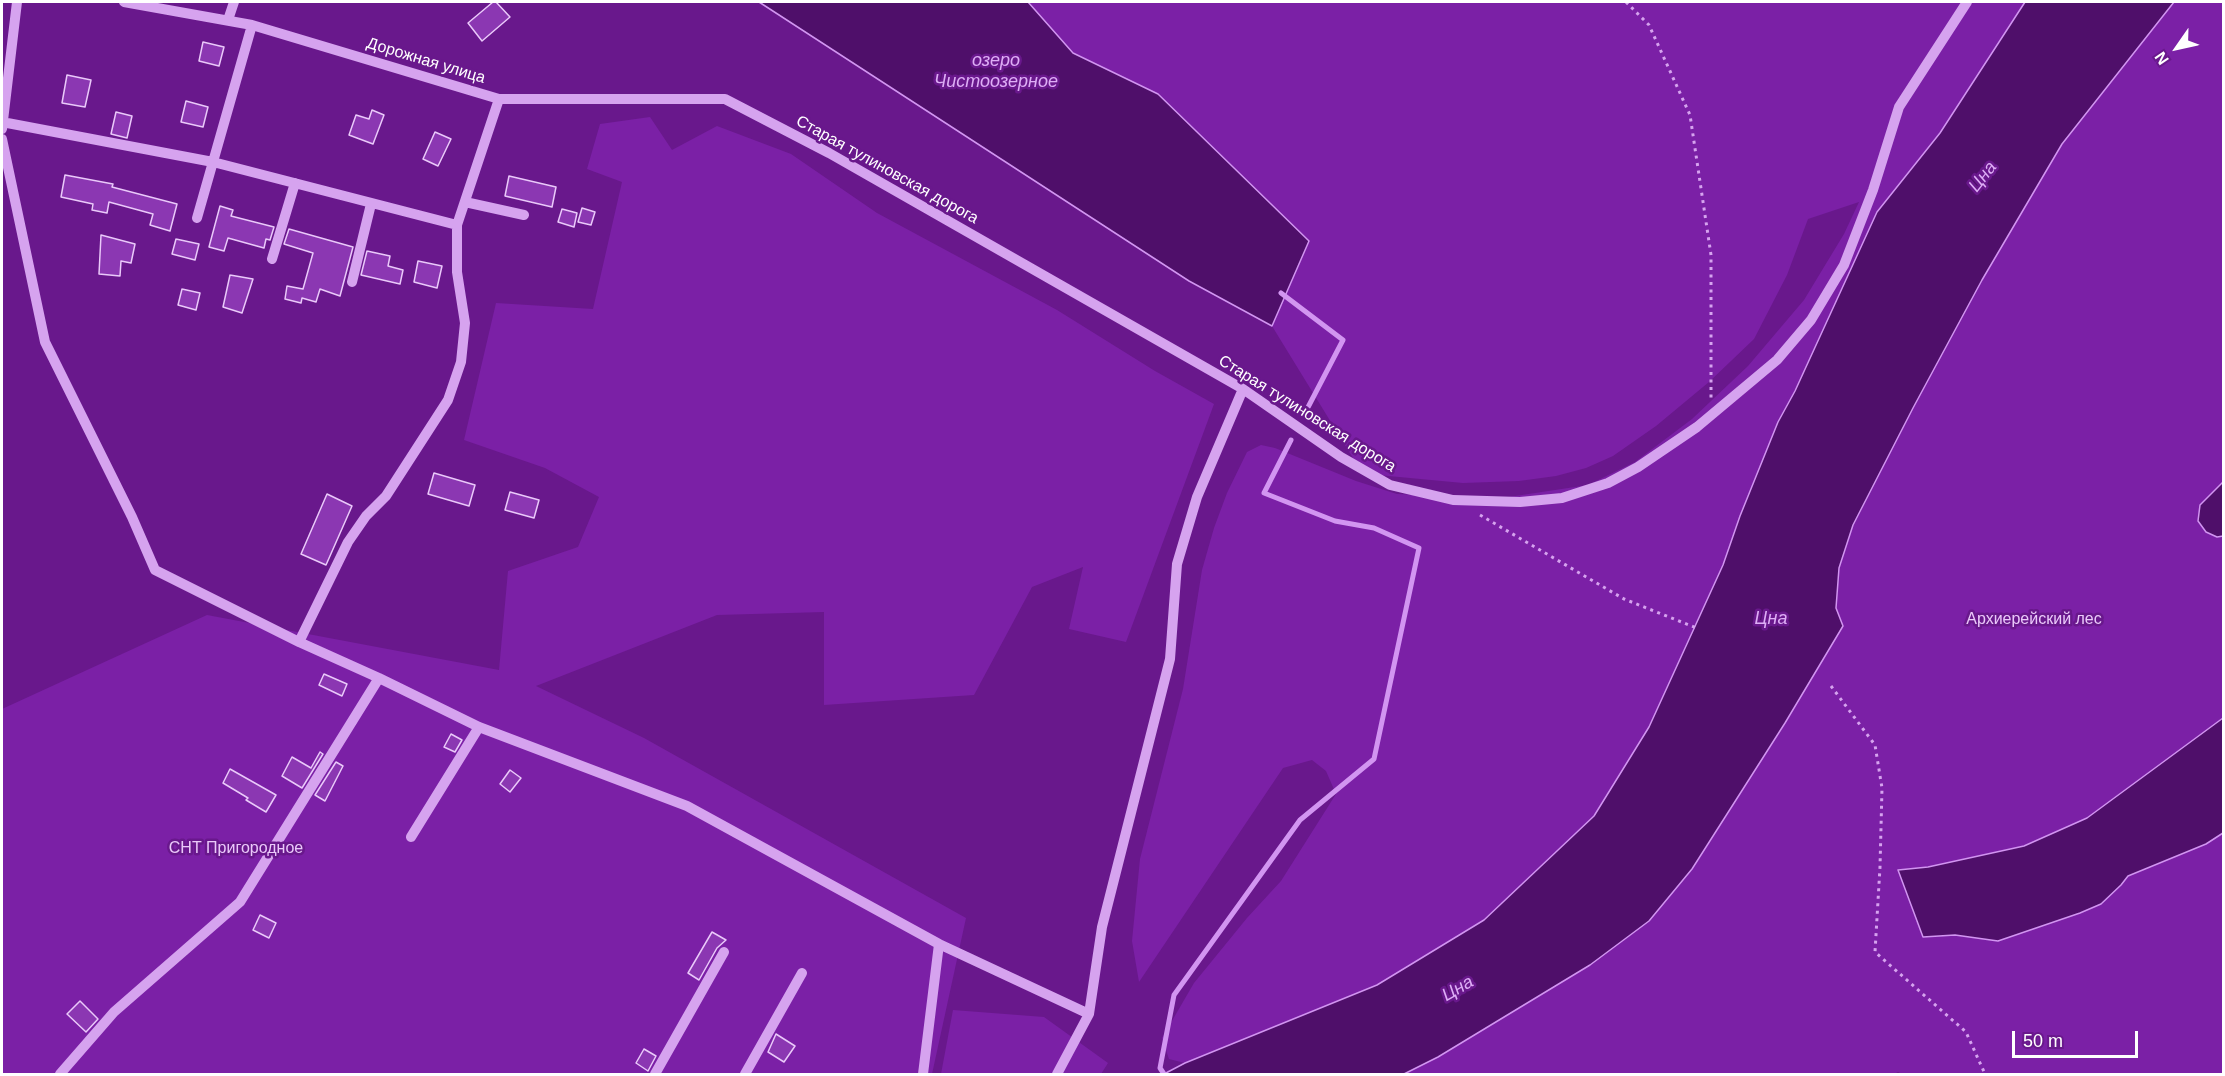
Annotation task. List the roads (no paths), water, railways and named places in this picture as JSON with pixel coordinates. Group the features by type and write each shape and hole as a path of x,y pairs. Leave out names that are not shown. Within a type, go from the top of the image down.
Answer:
{"street":[{"path":"17,2 2,126 213,162 457,225"},
{"name":"Дорожная улица","path":"123,2 252,24 500,99 725,99"},
{"path":"228,20 234,2"},
{"name":"Старая тулиновская дорога","path":"725,99 829,153 1243,389 1341,458 1390,485 1454,500 1520,502 1562,498 1608,483 1638,467 1711,416 1777,360 1811,320 1844,265 1873,190 1899,107 1967,2"},
{"path":"197,218 252,24"},
{"path":"299,642 348,542 366,516 386,496 448,400 460,362 465,323 457,272 457,225 500,99"},
{"path":"2,139 45,342 132,517 155,570 299,642 478,727 687,806 939,944 1089,1014"},
{"path":"272,259 295,183"},
{"path":"465,202 524,215"},
{"path":"352,282 371,204"},
{"path":"1057,1074 1089,1014 1102,927 1127,838 1170,658 1177,564 1197,497 1243,389"},
{"path":"60,1074 114,1012 240,902 379,678"},
{"path":"411,837 478,727"},
{"path":"923,1074 939,944"},
{"path":"655,1074 724,952"},
{"path":"745,1074 802,973"}],"water":[{"name":"озеро Чистоозерное","path":"759,2 1028,2 1073,53 1158,94 1309,241 1272,326 1189,281"},
{"name":"Цна","path":"2025,2 2174,2 2062,144 1982,280 1853,525 1839,568 1836,608 1843,626 1785,723 1692,869 1649,921 1590,965 1438,1057 1404,1074 1164,1074 1185,1063 1377,985 1484,920 1594,816 1649,727 1723,565 1778,422 1795,391 1877,212 1940,133"},
{"path":"2223,482 2223,536 2217,537 2206,532 2198,521 2200,505"},
{"path":"2223,718 2223,833 2206,844 2128,876 2101,904 2080,913 1998,941 1955,935 1923,937 1898,870 1928,867 2024,846 2087,818"}],"waterway":[{"path":"1281,293 1343,340 1305,413"},
{"path":"1164,1074 1160,1068 1174,995 1300,820 1374,759 1419,548 1374,528 1335,521 1264,493 1291,440"}],"park label":[{"name":"Архиерейский лес","path":"2034,620"},
{"name":"СНТ Пригородное","path":"236,849"}]}
